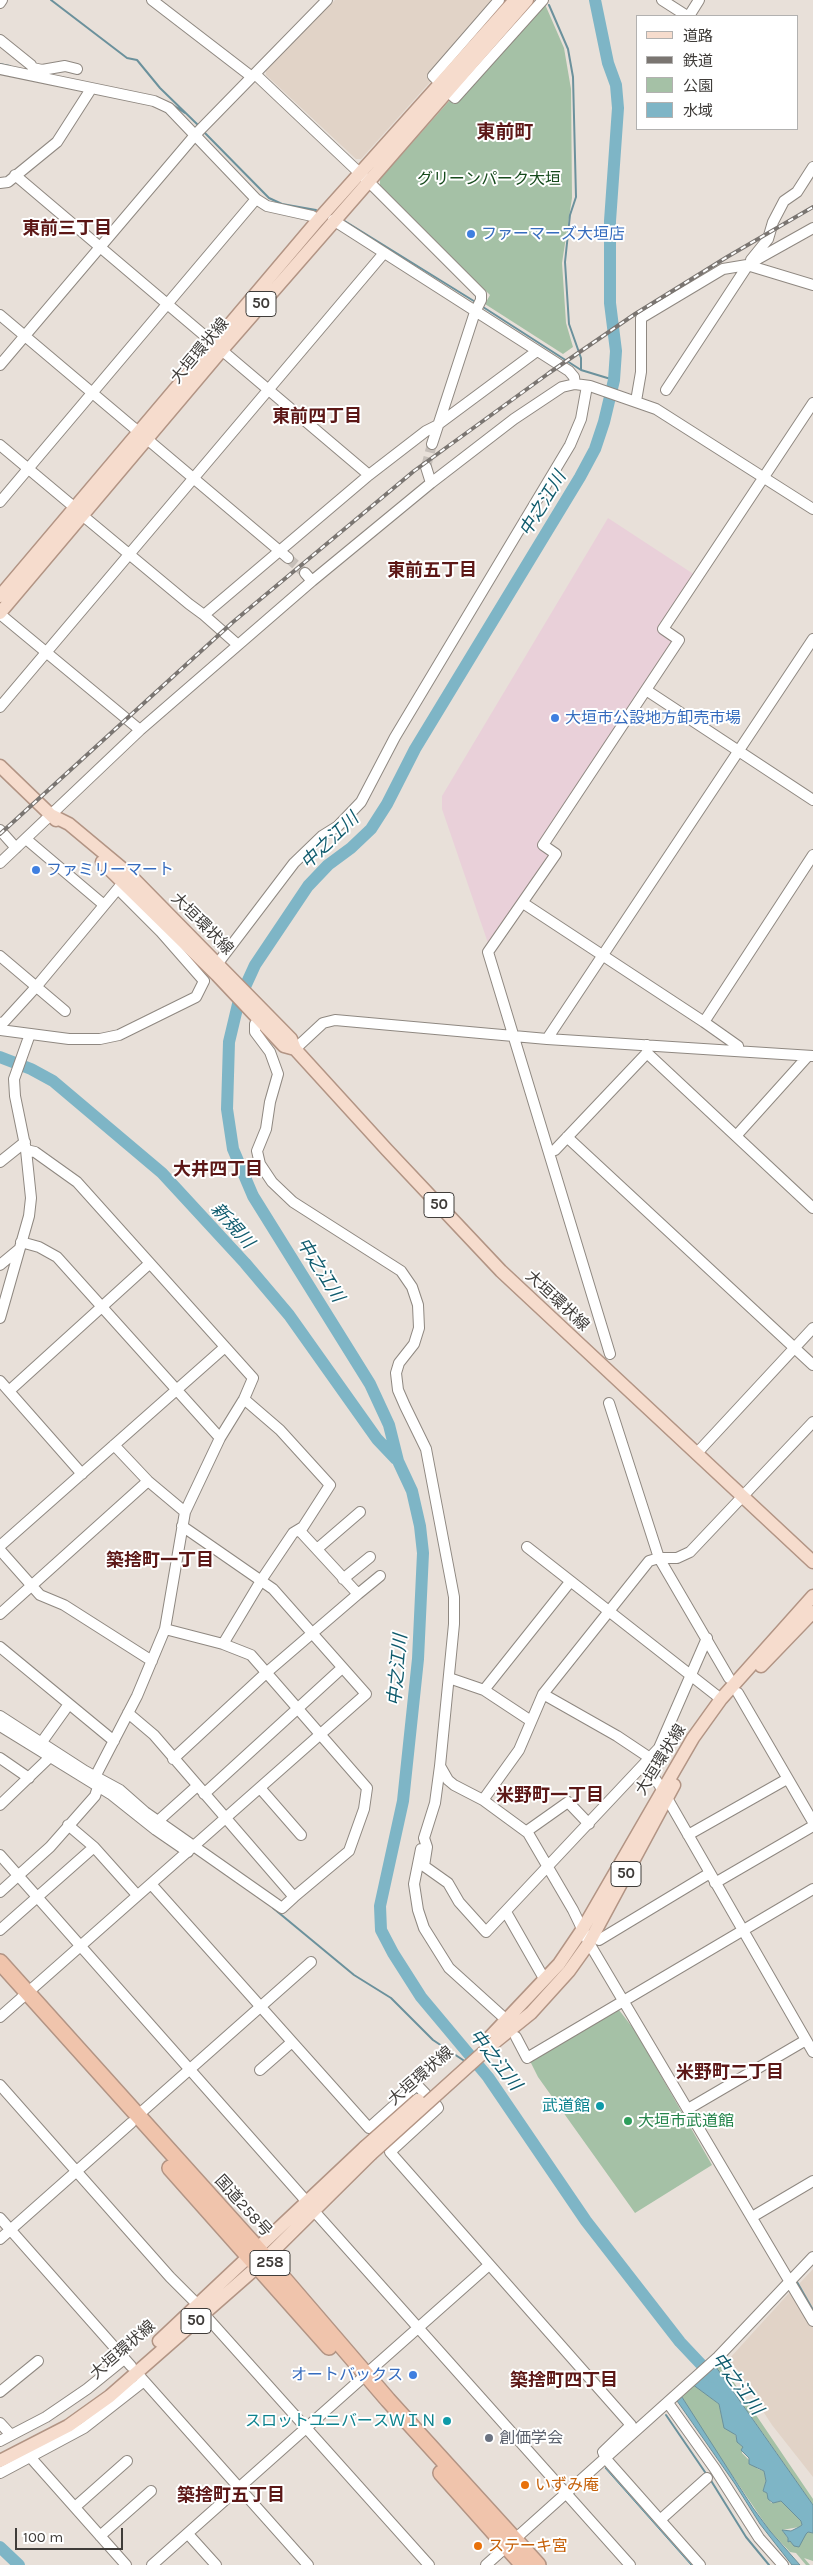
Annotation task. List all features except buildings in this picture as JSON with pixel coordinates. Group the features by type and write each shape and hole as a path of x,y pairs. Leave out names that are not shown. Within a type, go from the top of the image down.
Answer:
{"highway":[{"name":"国道258号","path":"0,1962 24,1996 511,2543 538,2565"},
{"name":"国道258号","path":"0,1977 24,1996"},
{"name":"国道258号","path":"511,2543 523,2565"}],"main road":[{"name":"大垣環状線","path":"0,596 78,511 143,435 218,346 318,220 363,177 443,87 515,0"},
{"name":"大垣環状線","path":"443,87 527,0"},
{"name":"大垣環状線","path":"218,346 333,220 363,177"},
{"name":"大垣環状線","path":"0,613 78,511"},
{"name":"大垣環状線","path":"0,766 121,885 219,968"},
{"name":"大垣環状線","path":"51,815 69,824 129,874 219,968 257,1013 291,1039 295,1049 501,1271 813,1562"},
{"name":"大垣環状線","path":"749,1674 813,1596"},
{"name":"大垣環状線","path":"0,2461 68,2426 110,2396 134,2369 257,2258 368,2150 492,2040 531,2013 594,1941 664,1793 693,1738 721,1699 813,1612"},
{"name":"大垣環状線","path":"492,2040 559,1964 582,1930 664,1793 735,1686"}],"street":[{"path":"152,0 254,75 363,177 481,294 436,426 432,444"},
{"path":"0,366 196,134 328,0"},
{"path":"499,0 433,76 455,98 543,0"},
{"path":"662,0 686,15"},
{"path":"689,15 699,0"},
{"path":"0,40 33,68 42,70 65,66 77,69"},
{"path":"0,69 154,101 169,108 256,198 267,206 312,216 318,220"},
{"path":"0,183 8,182 57,142 91,88"},
{"path":"666,390 747,265 768,239 773,222 784,201 797,192 813,167"},
{"path":"15,175 369,476"},
{"path":"0,502 256,198"},
{"path":"333,220 384,253 477,307 537,351 569,371 576,384"},
{"path":"642,404 641,318 722,269 747,265 813,228"},
{"path":"0,707 384,253"},
{"path":"747,265 813,286"},
{"path":"0,315 284,554"},
{"path":"204,614 284,554 369,476 426,431 436,426 537,351"},
{"path":"0,863 140,730 312,581 431,483 549,394 576,384 588,386 642,404 813,509"},
{"path":"219,968 294,863 322,836 345,820 361,802 395,737 570,445 581,419 588,386"},
{"path":"610,1354 488,952 556,854 543,845 679,640 663,629 813,403"},
{"path":"0,445 188,604 204,614 238,645"},
{"path":"426,467 431,483"},
{"path":"305,573 312,581"},
{"path":"0,613 140,730"},
{"path":"547,1039 813,639"},
{"path":"646,690 813,800"},
{"path":"0,830 16,848"},
{"path":"26,839 104,906"},
{"path":"704,1022 813,855"},
{"path":"0,1023 4,1022 36,987 121,885 204,981 204,986 196,997 119,1035 100,1039 69,1039 0,1030"},
{"path":"523,903 704,1022 738,1046 739,1051"},
{"path":"0,956 65,1011"},
{"path":"257,1013 254,1024 255,1032 270,1052 278,1074 270,1102 266,1130 257,1151 260,1164 272,1182 293,1202 401,1271 412,1287 418,1306 419,1328 414,1344 399,1363 396,1374 398,1390 426,1449 449,1565 454,1597 454,1624 435,1803 424,1838 414,1884 418,1910 424,1928 449,1968 501,2015"},
{"path":"295,1049 314,1029 328,1021 647,1049 739,1051 810,1056"},
{"path":"0,1318 31,1198 26,1146 15,1096 15,1076 30,1034"},
{"path":"549,1152 555,1150 567,1138 647,1049"},
{"path":"647,1049 813,1208"},
{"path":"736,1136 810,1056"},
{"path":"567,1138 813,1366"},
{"path":"0,1162 26,1146"},
{"path":"0,1892 50,1847 95,1796 98,1787 96,1774 128,1713 165,1629 185,1512 220,1438 244,1399 253,1378 76,1182 26,1146"},
{"path":"0,1265 20,1246 39,1247 57,1257 220,1438"},
{"path":"9,1390 150,1264"},
{"path":"697,1453 813,1328"},
{"path":"0,1546 225,1347"},
{"path":"0,1381 82,1474"},
{"path":"222,1644 293,1533 299,1530 330,1485 280,1430 244,1399"},
{"path":"609,1403 662,1558 813,1824 715,1883"},
{"path":"482,1800 519,1750 543,1694 649,1561 662,1558 677,1558 690,1552 813,1422"},
{"path":"114,1445 148,1481 185,1512"},
{"path":"0,1614 148,1481"},
{"path":"317,1549 360,1512"},
{"path":"0,2017 366,1694 273,1589 262,1579 182,1526"},
{"path":"299,1530 358,1594"},
{"path":"527,1547 721,1699"},
{"path":"0,1550 40,1595 64,1605 152,1661"},
{"path":"344,1579 370,1557"},
{"path":"173,1759 266,1674 380,1576"},
{"path":"484,1690 570,1582"},
{"path":"0,1716 39,1745 50,1757 282,1908 348,1851 364,1808 367,1788 251,1655 222,1644 165,1629"},
{"path":"424,1838 427,1847 426,1869 448,1883 459,1902 486,1932 549,1867 658,1748 706,1638"},
{"path":"1,1649 114,1741"},
{"path":"158,1820 200,1790 297,1709 342,1668"},
{"path":"449,1678 484,1690 531,1721"},
{"path":"543,1694 618,1736 648,1761 715,1883 813,2052"},
{"path":"39,1745 69,1704"},
{"path":"128,1713 154,1735 294,1897"},
{"path":"0,1726 85,1771 96,1774 120,1790 191,1848"},
{"path":"0,1804 50,1757"},
{"path":"0,1758 29,1778"},
{"path":"440,1766 448,1780 454,1785 482,1800 527,1831 549,1867 582,1930 594,1941 623,1999 813,2321"},
{"path":"688,1835 787,1779"},
{"path":"260,1788 301,1835"},
{"path":"527,1831 568,1802 589,1824"},
{"path":"68,1825 94,1847 137,1895"},
{"path":"0,1930 94,1847"},
{"path":"0,1855 630,2565"},
{"path":"594,1941 710,1873"},
{"path":"150,1884 368,2128 417,2085 437,2106 390,2152 631,2425 603,2452 606,2459 700,2565"},
{"path":"516,2037 527,2058 623,1999 813,1889"},
{"path":"506,1912 542,1975"},
{"path":"0,2239 311,1962"},
{"path":"688,2108 806,2040"},
{"path":"260,2070 292,2042"},
{"path":"0,2084 170,2277 429,2565"},
{"path":"752,2217 813,2181"},
{"path":"0,2218 308,2565"},
{"path":"486,2565 718,2357 813,2257"},
{"path":"152,2565 489,2265"},
{"path":"0,2392 38,2361"},
{"path":"0,2441 46,2417 87,2389 134,2369"},
{"path":"0,2461 31,2458 84,2428 134,2369"},
{"path":"669,2402 716,2469 759,2538 783,2565"},
{"path":"0,2423 11,2436"},
{"path":"31,2458 126,2565"},
{"path":"74,2508 127,2461"},
{"path":"660,2520 706,2478"},
{"path":"100,2536 151,2491"},
{"path":"188,2534 216,2565"}],"shaded area":[{"path":"335,0 492,0 428,77 431,81 361,159 356,159 266,75 266,70"},
{"name":"大垣市公設地方卸売市場","path":"608,518 695,575 658,629 674,640 538,844 551,853 489,946 442,809 442,796"},
{"path":"813,2269 813,2309 799,2284"},
{"path":"791,2291 813,2328 813,2477 772,2425 729,2359"}],"green space":[{"name":"グリーンパーク大垣","path":"544,2 564,48 571,89 572,198 562,263 566,323 573,347 563,354 485,304 490,295 380,185 380,179 450,100 454,104"},
{"name":"大垣市武道館","path":"619,2010 636,2032 712,2165 635,2213 538,2077 530,2061"},
{"path":"720,2362 813,2499 813,2505 716,2366"},
{"path":"694,2385 719,2404 722,2417 743,2447 742,2453 758,2469 764,2471 766,2481 763,2491 767,2493 771,2503 781,2501 801,2520 802,2525 799,2527 782,2530 789,2540 808,2532 813,2533 813,2561 804,2558 810,2565 806,2565 796,2553 790,2552 770,2531 703,2432 682,2397"}],"water":[{"path":"714,2364 813,2505 813,2533 808,2532 806,2534 799,2547 794,2546 790,2541 788,2542 788,2538 782,2530 791,2531 802,2525 801,2521 781,2501 773,2503 768,2499 767,2493 763,2491 766,2481 764,2471 749,2464 749,2458 741,2450 743,2447 737,2442 736,2435 724,2428 719,2404 692,2384"},
{"path":"680,2394 753,2508 770,2531 800,2565 792,2565 760,2524 735,2484 675,2398"},
{"path":"608,2467 695,2565 691,2565 605,2468"}],"waterway":[{"path":"51,0 127,58 137,60 160,88 199,126"},
{"name":"中之江川","path":"595,0 608,63 616,85 618,108 610,221 610,303 616,351 614,380 604,422 595,449 580,477 415,749 387,804 371,829 351,848 328,865 308,886 255,965 239,1000 229,1042 227,1109 233,1149 253,1196 370,1384 389,1425 398,1461 412,1491 420,1526 423,1553 418,1659 403,1801 380,1906 381,1930 421,1997 488,2077 586,2221 680,2342 713,2377"},
{"path":"549,5 568,49 573,77 576,197 570,215 565,262 569,324 581,358 581,370"},
{"path":"0,64 10,66"},
{"path":"170,103 185,113"},
{"path":"204,132 269,198 282,204 316,210"},
{"path":"343,220 477,303"},
{"path":"483,307 581,370 614,380"},
{"name":"新規川","path":"0,1057 31,1069 53,1081 162,1173 245,1263 289,1315 377,1439 396,1459"},
{"path":"273,1908 354,1975 391,1998 433,2040 466,2062"},
{"name":"中之江川","path":"474,2067 488,2077"},
{"path":"797,2282 813,2310"},
{"path":"666,2415 707,2475"},
{"path":"710,2479 746,2537 769,2565"},
{"path":"0,2547 19,2565"}],"tunnel":[{"path":"426,467 432,444"},
{"path":"288,558 305,573"}],"railway":[{"path":"0,834 233,622 414,471 549,373 635,314 813,207"}],"place":[{"name":"ファーマーズ大垣店","path":"471,234"},
{"name":"大垣市公設地方卸売市場","path":"555,718"},
{"name":"ファミリーマート","path":"36,870"},
{"name":"武道館","path":"600,2106"},
{"name":"大垣市武道館","path":"628,2121"},
{"name":"オートバックス","path":"413,2375"},
{"name":"スロットユニバースＷＩＮ","path":"447,2421"},
{"name":"創価学会","path":"489,2438"},
{"name":"いずみ庵","path":"525,2485"},
{"name":"ステーキ宮","path":"478,2546"}],"district":[{"name":"東前町","path":"505,133"},
{"name":"東前三丁目","path":"67,229"},
{"name":"東前四丁目","path":"317,417"},
{"name":"東前五丁目","path":"432,571"},
{"name":"大井四丁目","path":"218,1170"},
{"name":"築捨町一丁目","path":"160,1561"},
{"name":"米野町一丁目","path":"550,1796"},
{"name":"米野町二丁目","path":"730,2073"},
{"name":"築捨町四丁目","path":"564,2381"},
{"name":"築捨町五丁目","path":"231,2496"}]}
